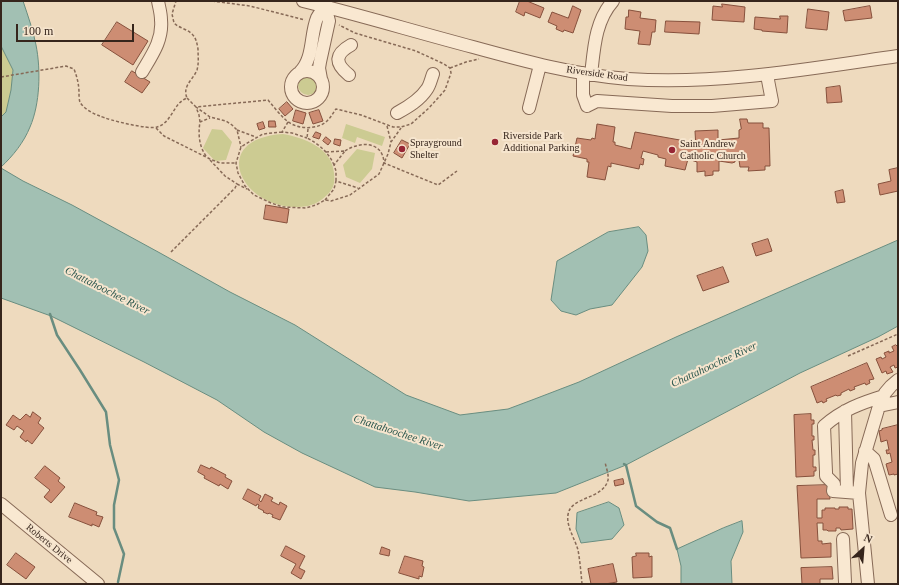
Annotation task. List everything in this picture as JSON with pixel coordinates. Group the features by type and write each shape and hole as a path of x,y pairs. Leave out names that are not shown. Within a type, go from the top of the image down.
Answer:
{"street":[{"path":"142,72 160,38 161,19 158,1"},
{"name":"Riverside Road","path":"303,1 326,4 540,65 587,74 628,79 723,79 814,69 898,56"},
{"path":"613,1 603,16 597,31 582,95 587,106 597,102 672,106 725,105 772,101 767,75"},
{"path":"326,4 330,21 319,68 323,86 322,92 313,102 306,103 295,98 292,92 291,84 295,76 306,64 317,18 326,4"},
{"path":"349,75 338,63 338,56 343,50 351,45"},
{"path":"528,108 540,65"},
{"path":"300,72 311,71 317,74 321,79"},
{"path":"397,113 410,106 416,96 427,89 433,74"},
{"path":"868,584 859,493 862,463 881,401 891,386 898,380"},
{"path":"859,493 833,491 834,484 826,476 824,426 845,411 857,405 881,401 898,402"},
{"path":"845,411 847,492"},
{"path":"865,451 874,459 891,515"},
{"name":"Roberts Drive","path":"1,504 98,584"},
{"path":"844,539 845,582"},
{"path":"844,559 866,559"}],"path":[{"path":"176,1 172,14 174,23 193,35 196,39 198,47 198,66 196,72 187,84 185,93 187,98 196,108 210,117 226,121 238,130 256,137"},
{"path":"1,77 66,66 74,69 77,76 80,102 88,110 101,117 141,127 156,128 166,122 176,106 182,100 187,98"},
{"path":"196,108 268,100 288,122 297,126 309,128 316,127 328,121 336,109 360,115 397,128 411,124 429,108 445,90 452,72 450,68"},
{"path":"196,108 200,122 199,138 203,152 207,158"},
{"path":"200,122 210,117"},
{"path":"282,132 288,122"},
{"path":"387,125 391,142"},
{"path":"325,200 331,201 350,195 379,174 391,142 401,127"},
{"path":"156,128 164,136 207,158 220,163 236,162"},
{"path":"308,138 309,128"},
{"path":"238,130 241,147 236,162 241,180 248,189"},
{"path":"210,159 225,176 237,184 248,189 262,199 283,207 306,208 316,205 325,200 334,189 336,182 336,171 334,165 326,152 308,138 292,133 282,132 263,134 241,147"},
{"path":"326,152 345,151 359,144 375,147 380,150 384,163"},
{"path":"334,165 345,151"},
{"path":"384,163 438,185 457,171"},
{"path":"336,182 358,188"},
{"path":"171,252 235,188 237,184"},
{"path":"848,356 898,334"},
{"path":"582,584 578,552 569,525 568,514 571,507 601,491 605,486 608,480 605,462"}],"shaded area":[{"path":"1,46 13,70 11,90 6,112 1,117"},
{"path":"304,75 312,75 318,81 318,89 312,95 304,95 298,89 298,81"},
{"path":"346,124 385,137 382,146 357,137 355,143 342,138"},
{"path":"212,129 222,130 232,142 226,160 215,161 203,148"},
{"path":"283,134 300,138 316,146 323,151 332,164 334,182 331,191 320,201 314,204 308,206 286,206 266,200 251,189 242,176 239,162 244,149 259,139"},
{"path":"357,149 375,153 372,169 360,183 346,177 343,165"}],"water":[{"path":"1,1 23,1 32,28 38,55 39,87 36,108 25,138 1,167 1,117 6,112 11,90 13,70 1,46"},
{"name":"Chattahoochee River","path":"1,168 23,181 72,205 230,292 295,325 406,395 460,415 508,409 579,382 676,337 898,240 898,326 878,337 800,373 626,465 556,493 469,501 375,487 302,453 264,432 217,400 144,362 51,316 1,298"},
{"path":"639,227 646,235 648,251 642,267 612,305 590,309 576,315 561,311 551,300 557,261 608,232"},
{"path":"609,502 619,508 624,525 612,539 581,543 576,529 577,513"},
{"path":"742,521 743,532 731,561 732,584 681,584 681,566 677,549"}],"building":[{"path":"520,1 527,1 544,8 540,18 525,12 524,16 516,12"},
{"path":"722,4 745,7 744,22 712,20 713,6 722,7"},
{"path":"573,6 581,10 573,33 564,30 563,32 556,29 557,26 548,22 552,12 568,18"},
{"path":"870,6 872,18 845,21 843,11"},
{"path":"808,9 829,12 827,30 806,28"},
{"path":"629,10 641,12 640,18 656,20 655,32 652,32 650,45 638,44 640,31 625,29 626,17 628,17"},
{"path":"780,16 788,16 787,33 754,29 755,17 780,19"},
{"path":"666,21 700,22 699,34 665,32"},
{"path":"117,22 148,41 133,65 102,45"},
{"path":"132,71 150,82 142,93 125,82"},
{"path":"840,86 842,102 827,103 826,88"},
{"path":"287,102 293,109 285,116 279,109"},
{"path":"296,110 306,113 303,124 293,121"},
{"path":"319,110 323,121 313,124 309,113"},
{"name":"Saint Andrew Catholic Church","path":"740,119 747,119 748,123 763,123 763,128 769,128 770,166 765,166 765,170 748,171 749,167 740,167 739,160 735,160 735,162 732,163 719,161 719,171 713,171 713,175 705,176 705,171 697,172 697,162 688,159 685,170 665,166 666,159 643,151 641,158 644,159 643,165 640,164 639,169 611,163 611,167 608,166 605,180 587,177 589,162 587,162 587,159 573,156 577,138 591,140 592,138 595,139 597,124 615,127 613,142 615,142 615,145 631,149 635,132 691,142 690,147 696,149 695,131 718,130 718,140 739,138 739,130 741,129"},
{"path":"269,121 275,121 276,127 269,127"},
{"path":"263,122 265,128 259,130 257,124"},
{"path":"316,132 321,134 319,139 313,137"},
{"path":"326,137 331,141 328,145 323,141"},
{"path":"335,139 341,140 340,146 334,144"},
{"name":"Sprayground Shelter","path":"402,140 410,144 402,158 394,153"},
{"path":"898,168 898,191 880,195 878,184 891,181 889,170"},
{"path":"843,190 845,202 837,203 835,192"},
{"path":"266,205 289,209 287,223 264,219"},
{"path":"768,239 772,251 756,256 752,244"},
{"path":"723,267 729,282 703,291 697,276"},
{"path":"896,345 898,347 898,367 895,368 894,365 890,367 893,372 887,374 886,371 882,373 876,359 886,357 884,353 894,351 892,347"},
{"path":"867,363 874,379 869,380 870,383 866,385 865,383 854,387 855,389 850,391 849,389 841,393 841,395 836,395 826,399 827,401 823,403 822,401 817,403 811,387"},
{"path":"33,412 41,418 38,423 44,428 32,444 27,440 26,442 20,437 24,431 17,426 14,430 6,425 13,415 20,420 26,414 30,417"},
{"path":"811,414 811,420 814,420 814,424 812,424 812,436 814,436 814,440 812,440 813,450 815,450 815,455 813,455 813,467 816,467 816,471 814,471 814,476 796,477 794,415"},
{"path":"898,425 898,474 889,475 886,464 892,462 890,453 887,454 886,450 889,450 887,440 881,442 879,431"},
{"path":"201,465 210,469 211,467 226,475 225,477 232,481 228,489 220,484 219,486 204,478 205,476 198,472"},
{"path":"45,466 60,478 58,481 65,487 51,503 44,497 50,490 35,478"},
{"path":"623,479 624,484 615,486 614,481"},
{"path":"829,485 830,499 817,499 817,518 822,518 822,510 825,510 825,508 839,509 839,507 848,507 848,509 852,509 853,529 841,530 840,528 836,528 836,531 828,531 823,530 823,523 817,523 818,541 822,541 822,544 831,543 831,557 801,558 797,486"},
{"path":"248,489 261,496 259,500 261,502 265,494 273,498 271,501 279,505 280,502 287,506 280,520 272,517 273,515 269,513 263,512 264,511 258,508 259,505 257,504 256,506 243,499"},
{"path":"75,503 97,512 96,515 103,517 99,527 92,524 92,526 69,517"},
{"path":"286,546 305,556 299,568 305,571 301,579 291,573 296,564 281,556"},
{"path":"382,547 390,550 389,556 380,554"},
{"path":"16,553 35,567 26,579 7,565"},
{"path":"636,553 649,553 649,557 652,556 652,577 633,578 632,557 636,556"},
{"path":"405,556 423,561 422,566 424,567 422,577 419,576 419,579 399,573"},
{"path":"613,564 617,582 591,584 588,569"},
{"path":"832,567 833,579 820,579 820,584 802,584 801,568"}],"waterway":[{"path":"50,314 57,335 106,412 110,445 119,480 114,505 114,528 124,554 118,582"},
{"path":"624,464 626,465 636,506 657,522 670,528 677,549"}],"place":[{"name":"Riverside Park Additional Parking","path":"495,142"},
{"name":"Sprayground Shelter","path":"402,149"},
{"name":"Saint Andrew Catholic Church","path":"672,150"}]}
